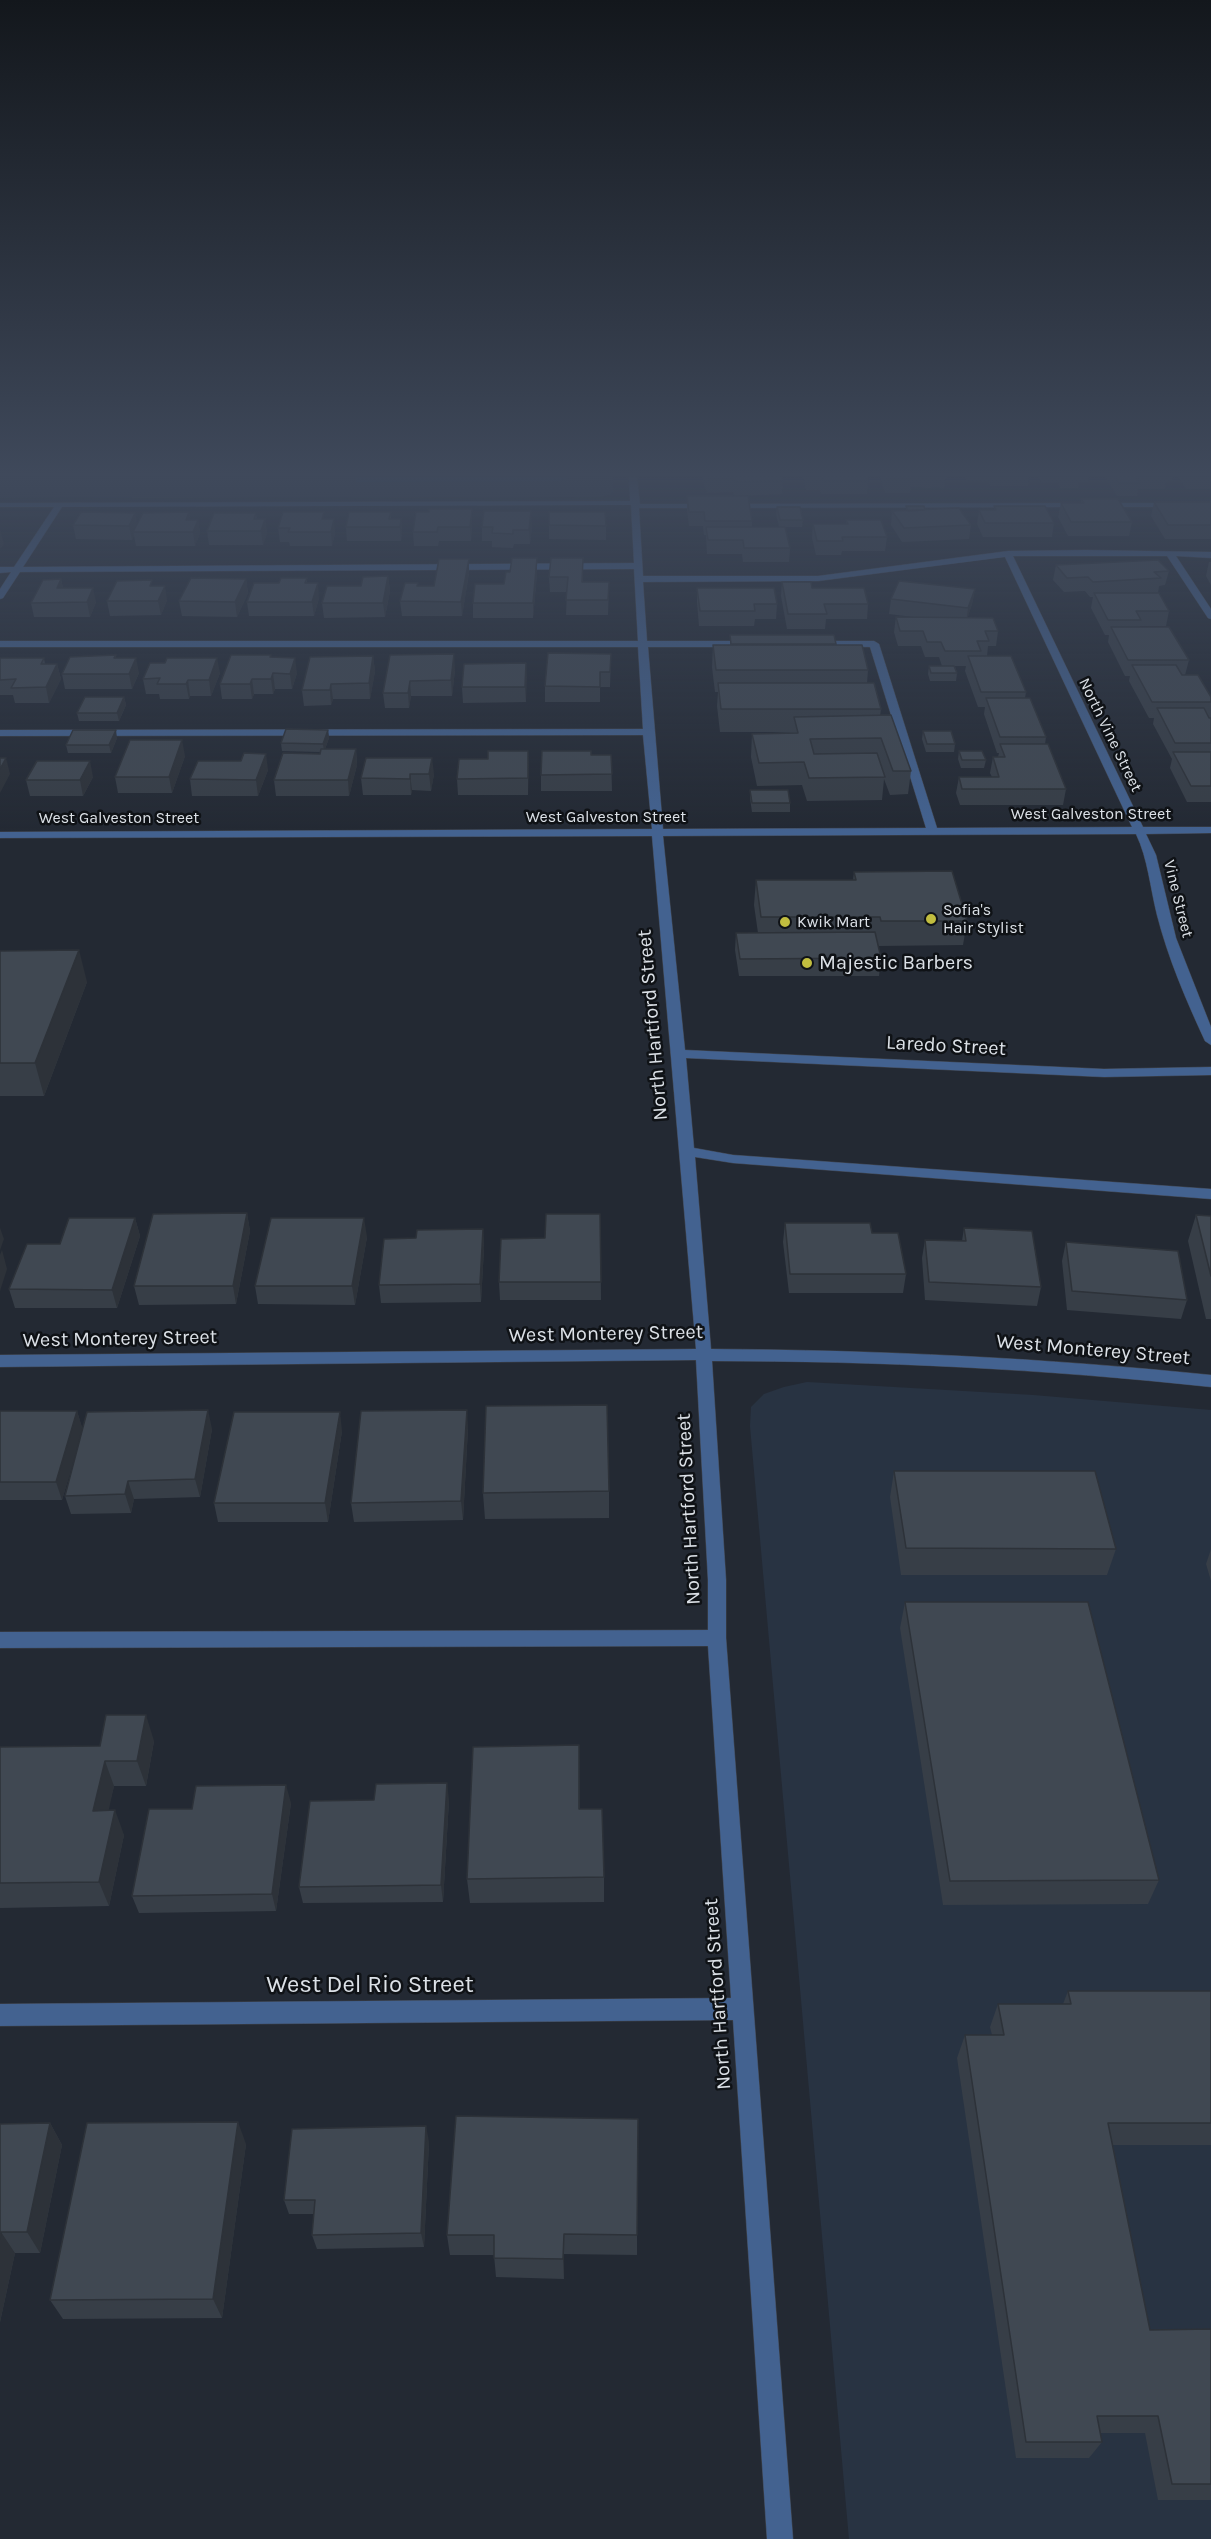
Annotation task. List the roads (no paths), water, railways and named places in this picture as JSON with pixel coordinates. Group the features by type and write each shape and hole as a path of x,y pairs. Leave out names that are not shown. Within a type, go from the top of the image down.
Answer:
{"street":[{"name":"North Hartford Street","path":"640,595 648,732 679,1054 704,1354 717,1580 717,1638 741,2009 780,2539"},
{"name":"North Vine Street","path":"1026,595 1139,831"},
{"path":"1197,595 1211,616"},
{"path":"0,644 759,644"},
{"path":"805,644 874,644 933,832"},
{"path":"0,733 648,732"},
{"name":"West Galveston Street","path":"0,835 1211,830"},
{"name":"Vine Street","path":"1139,831 1154,865 1164,922 1194,1004 1211,1041"},
{"name":"Laredo Street","path":"679,1054 1104,1073 1211,1071"},
{"path":"686,1151 733,1159 1211,1194"},
{"name":"West Monterey Street","path":"0,1361 704,1354 909,1357 1140,1373 1211,1381"},
{"path":"0,1640 717,1638"},
{"name":"West Del Rio Street","path":"0,2015 741,2009"}],"place":[{"name":"Sofia's Hair Stylist","path":"931,919"},
{"name":"Kwik Mart","path":"785,922"},
{"name":"Majestic Barbers","path":"807,963"}]}
